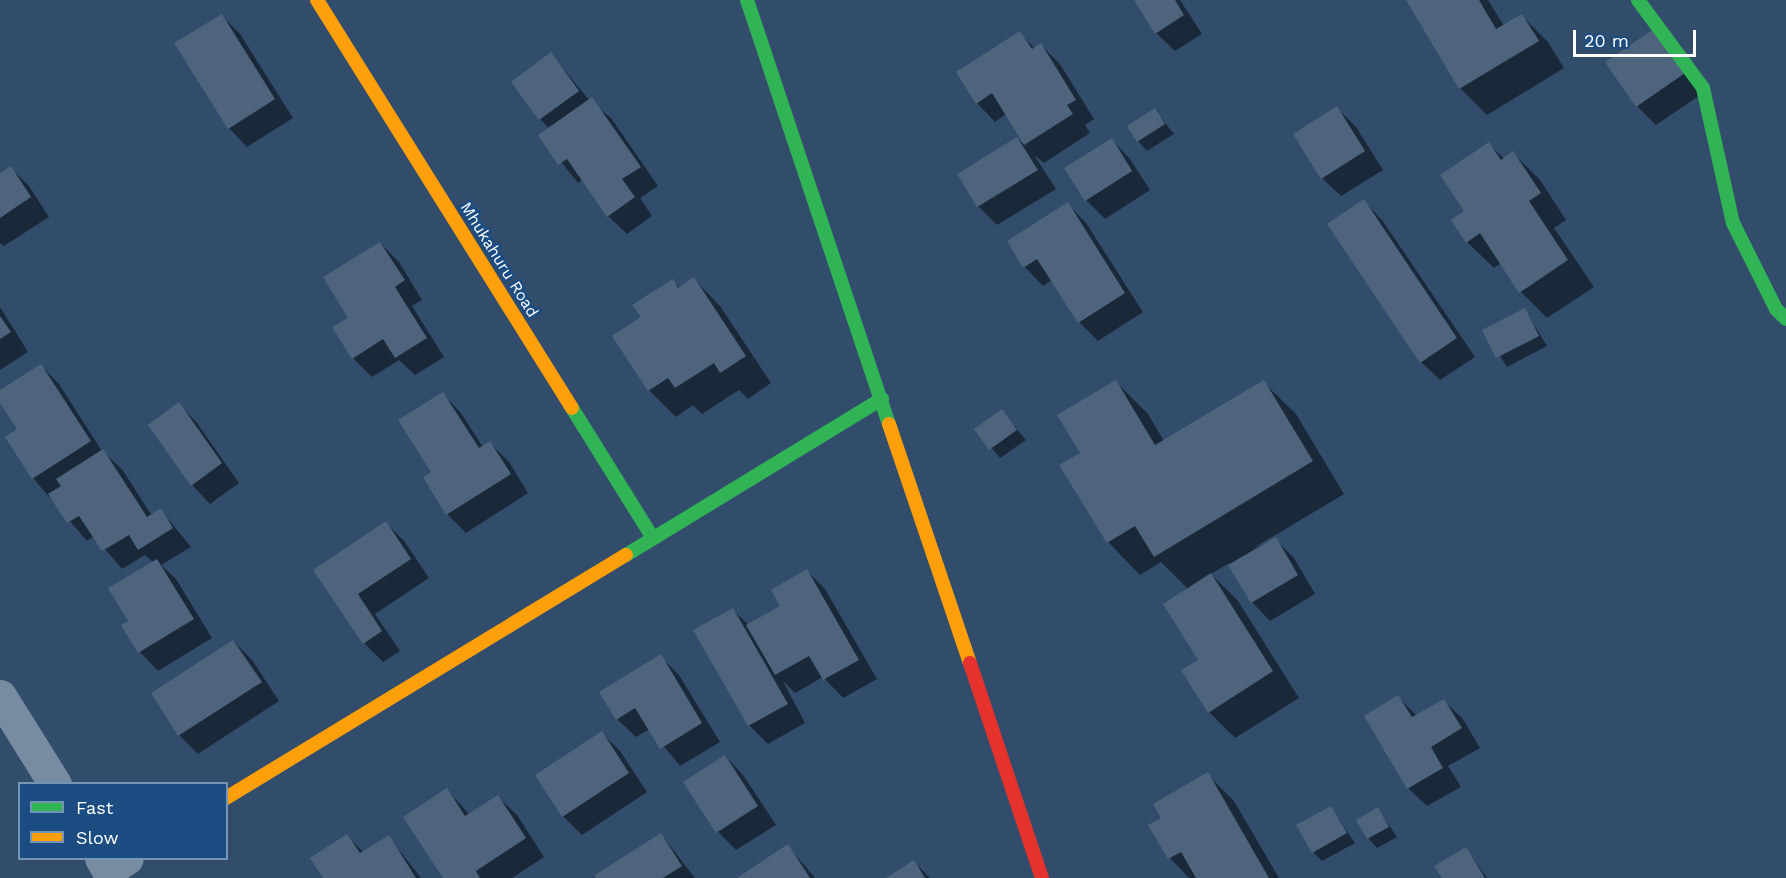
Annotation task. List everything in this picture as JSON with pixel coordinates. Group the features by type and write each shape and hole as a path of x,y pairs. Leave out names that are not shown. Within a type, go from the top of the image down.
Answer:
{"street":[{"name":"Mhukahuru Road","path":"316,0 652,538"},
{"path":"747,0 1042,878"},
{"path":"1638,0 1703,88 1734,223 1776,309 1786,319"},
{"path":"228,797 882,399"},
{"path":"0,696 54,782"}],"building":[{"path":"1134,0 1175,0 1184,15 1155,34"},
{"path":"1406,0 1479,0 1496,29 1522,14 1539,41 1459,89"},
{"path":"222,14 275,99 228,129 174,43"},
{"path":"1654,29 1685,73 1636,107 1605,62"},
{"path":"1020,31 1032,49 1041,43 1076,100 1067,105 1073,114 1024,145 992,93 976,104 956,72"},
{"path":"551,52 579,91 539,120 511,82"},
{"path":"592,97 641,167 622,179 635,197 607,217 567,159 558,165 538,135"},
{"path":"1337,106 1365,151 1321,179 1293,134"},
{"path":"1155,108 1165,124 1137,142 1127,126"},
{"path":"1017,137 1038,170 977,207 957,174"},
{"path":"1112,138 1132,171 1085,201 1064,168"},
{"path":"1489,142 1501,160 1513,151 1541,193 1529,201 1568,260 1519,293 1480,233 1466,243 1451,220 1464,211 1440,175"},
{"path":"11,166 31,197 0,218 0,173"},
{"path":"1364,199 1457,338 1420,363 1327,224"},
{"path":"1068,202 1125,293 1078,323 1037,259 1023,268 1007,241"},
{"path":"380,242 405,280 395,287 427,338 395,358 383,339 352,359 332,327 348,318 323,277"},
{"path":"694,277 746,356 720,373 714,363 675,388 668,378 648,391 612,336 641,317 632,305 673,279 678,288"},
{"path":"1525,308 1539,336 1496,358 1482,330"},
{"path":"0,316 11,332 0,339"},
{"path":"41,364 91,441 32,479 5,437 17,429 0,403 0,390"},
{"path":"1116,380 1155,445 1264,380 1313,461 1154,557 1135,526 1107,543 1059,465 1080,453 1057,415"},
{"path":"443,392 479,448 490,441 511,474 446,515 423,477 431,472 398,420"},
{"path":"179,402 222,463 191,486 148,425"},
{"path":"1002,409 1017,430 989,450 974,429"},
{"path":"103,449 147,517 161,508 173,528 138,550 129,535 102,551 79,516 67,523 48,494 61,486 56,479"},
{"path":"386,521 411,559 358,594 382,631 363,644 313,570"},
{"path":"1276,537 1298,575 1251,603 1228,565"},
{"path":"157,559 194,619 138,653 121,625 128,621 108,588"},
{"path":"807,569 859,660 823,680 809,656 775,675 746,625 780,606 771,590"},
{"path":"1211,573 1273,671 1208,713 1181,670 1198,660 1163,604"},
{"path":"733,608 788,704 748,726 693,630"},
{"path":"233,640 262,682 178,736 151,693"},
{"path":"661,654 702,723 660,749 635,708 616,720 599,692"},
{"path":"1398,695 1412,717 1444,699 1462,728 1431,747 1443,768 1407,789 1364,716"},
{"path":"602,731 629,773 562,817 535,775"},
{"path":"725,755 758,806 716,833 683,782"},
{"path":"1208,772 1269,878 1196,878 1181,852 1168,859 1148,825 1161,818 1153,804"},
{"path":"447,788 465,816 498,795 526,838 476,871 480,878 443,878 403,817"},
{"path":"1331,806 1347,833 1312,853 1296,825"},
{"path":"1378,807 1389,827 1367,839 1356,820"},
{"path":"661,833 682,866 663,878 596,878 595,875"},
{"path":"347,834 360,853 389,835 416,878 323,878 310,858"},
{"path":"788,844 810,878 737,878"},
{"path":"1466,847 1485,878 1442,878 1434,866"},
{"path":"914,860 925,878 886,878"}],"traffic: fast":[{"path":"747,0 889,424"},
{"path":"1638,0 1703,88 1733,223 1776,309 1786,319"},
{"path":"626,555 882,399"},
{"path":"572,408 653,538"}],"traffic: slow":[{"path":"317,0 572,408"},
{"path":"889,424 970,663"},
{"path":"228,797 626,555"}],"traffic: jam":[{"path":"970,663 1042,878"}]}
